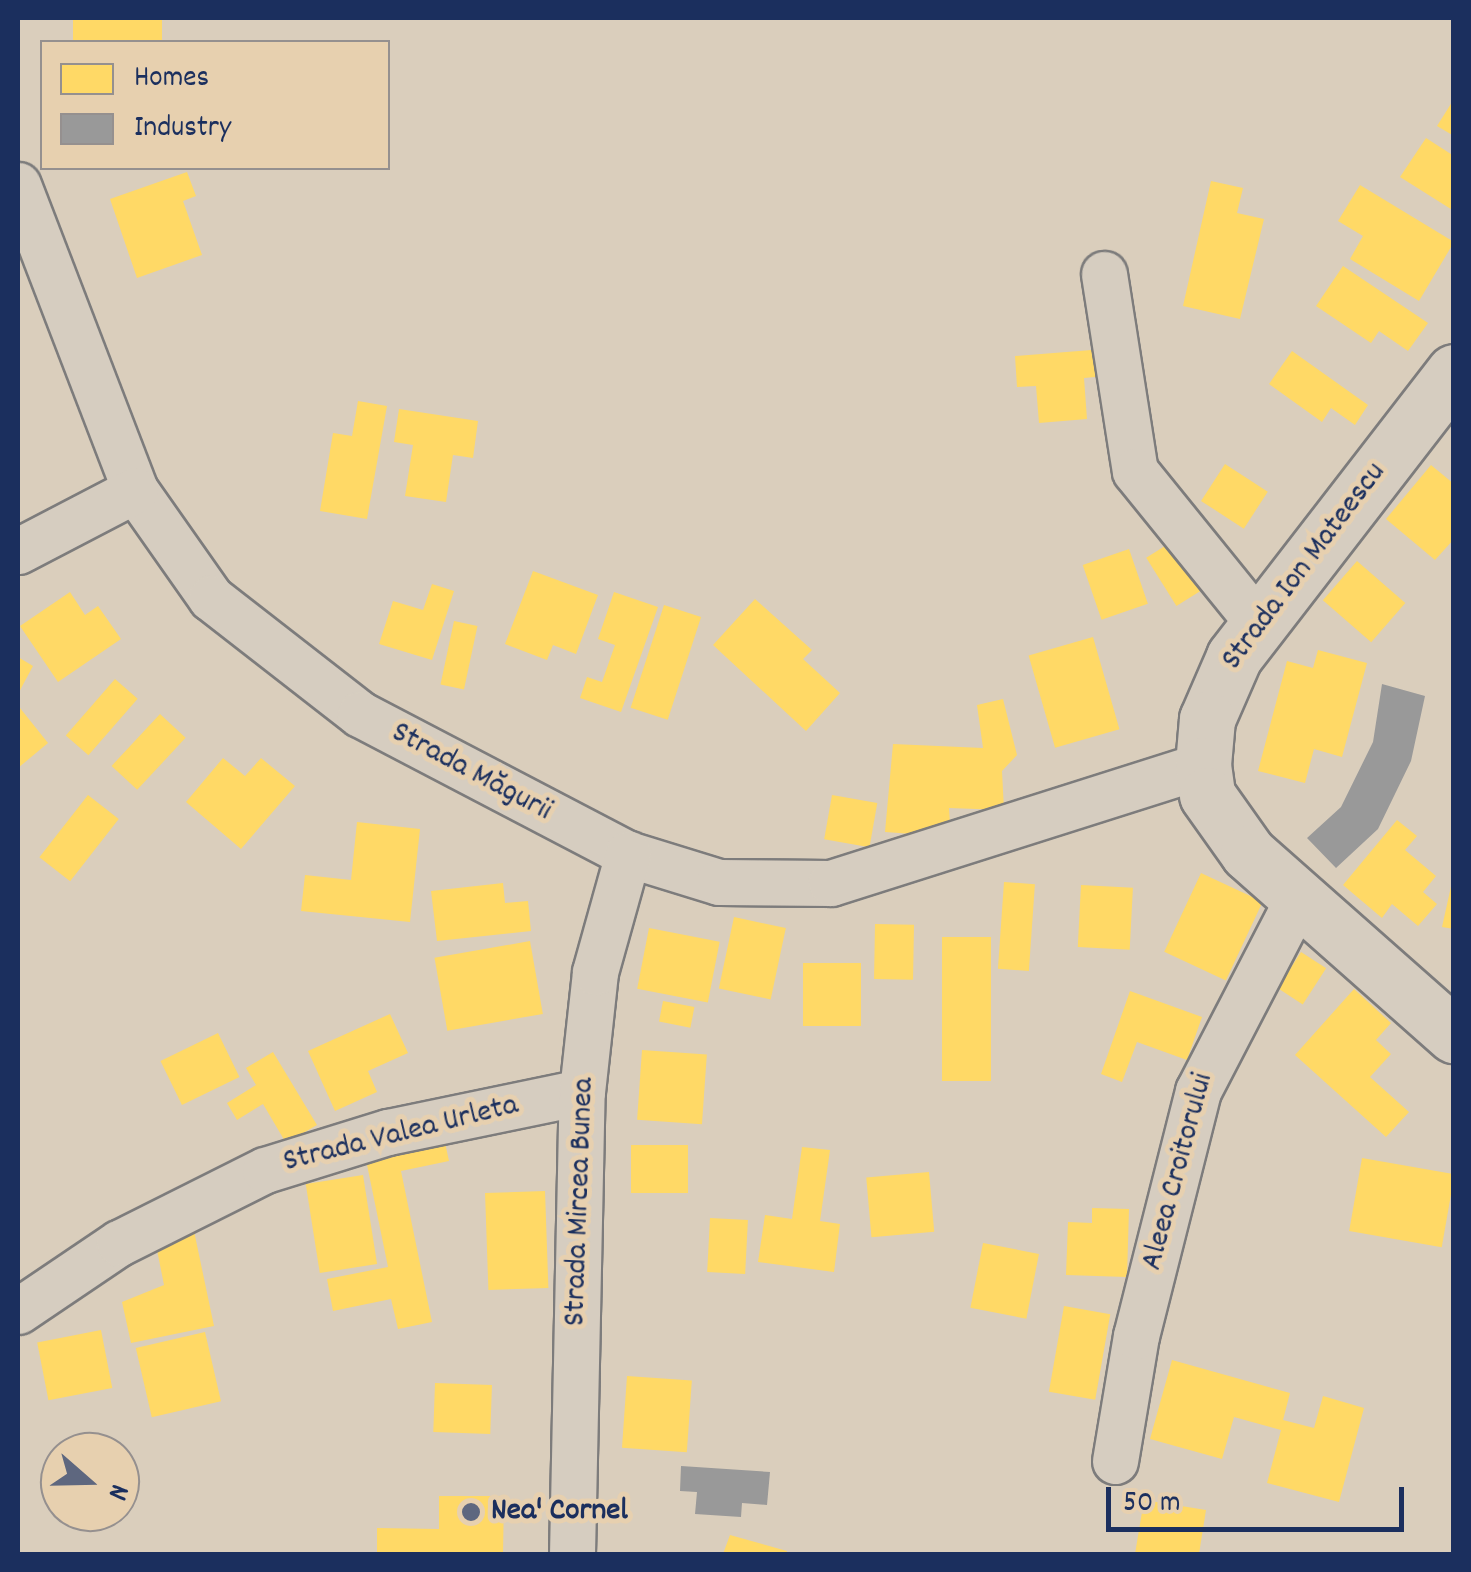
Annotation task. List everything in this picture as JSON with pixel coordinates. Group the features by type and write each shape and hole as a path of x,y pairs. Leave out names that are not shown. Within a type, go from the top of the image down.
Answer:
{"main road":[{"name":"Strada Ion Mateescu","path":"1454,372 1259,624 1216,689 1204,765 1223,824 1296,902 1454,1035"}],"street":[{"name":"Strada Măgurii","path":"18,186 135,490 172,555 270,649 360,714 628,854 719,882 831,883 1204,765"},
{"path":"1104,274 1135,471 1259,624"},
{"path":"18,551 135,490"},
{"name":"Strada Mircea Bunea","path":"572,1554 582,1092 596,972 628,854"},
{"name":"Aleea Croitorului","path":"1115,1461 1136,1336 1198,1091 1296,902"},
{"name":"Strada Valea Urleta","path":"18,1311 119,1243 265,1170 388,1132 582,1092"}],"building: Homes":[{"path":"73,18 162,18 162,40 73,40"},
{"path":"1454,99 1454,136 1437,126"},
{"path":"1426,138 1454,156 1454,211 1400,177"},
{"path":"187,172 196,196 183,201 202,255 137,278 110,199"},
{"path":"1211,181 1243,188 1237,213 1264,219 1240,319 1183,306"},
{"path":"1360,185 1454,242 1419,301 1350,259 1363,236 1338,221"},
{"path":"1343,266 1428,323 1408,351 1379,331 1371,343 1316,306"},
{"path":"1104,349 1106,376 1084,378 1087,419 1039,423 1036,386 1017,387 1015,356"},
{"path":"1292,351 1368,405 1355,425 1331,408 1322,422 1269,384"},
{"path":"358,401 387,406 367,519 320,511 333,433 352,436"},
{"path":"399,409 478,421 473,458 453,455 446,502 405,496 413,445 394,442"},
{"path":"1225,464 1268,492 1244,529 1201,501"},
{"path":"1431,465 1454,484 1454,539 1435,560 1386,519"},
{"path":"1181,536 1211,584 1176,606 1146,558"},
{"path":"1129,549 1148,604 1102,620 1083,565"},
{"path":"1357,561 1405,603 1371,642 1323,600"},
{"path":"533,571 598,595 576,654 553,645 547,660 505,644"},
{"path":"432,584 454,591 432,660 379,644 393,601 423,610"},
{"path":"70,592 85,615 98,606 121,639 58,682 20,626"},
{"path":"614,592 658,607 621,712 580,698 587,677 602,682 615,645 598,639"},
{"path":"755,599 812,650 803,659 840,693 806,731 713,645"},
{"path":"664,605 701,617 668,720 631,708"},
{"path":"454,621 477,626 464,690 440,685"},
{"path":"1093,637 1119,729 1055,748 1029,655"},
{"path":"1318,650 1367,663 1342,757 1314,749 1305,783 1258,771 1287,661 1313,668"},
{"path":"18,657 33,666 18,694"},
{"path":"115,679 138,699 88,755 66,736"},
{"path":"1003,699 1017,755 1002,771 1004,810 949,808 950,824 927,835 885,832 893,744 983,748 977,705"},
{"path":"18,710 48,743 18,768"},
{"path":"160,714 186,738 137,790 112,766"},
{"path":"223,758 245,776 261,758 295,786 241,849 186,802"},
{"path":"88,795 119,819 70,881 39,857"},
{"path":"832,795 877,803 869,847 824,839"},
{"path":"1397,820 1417,836 1405,850 1436,876 1423,892 1437,904 1418,926 1392,904 1382,918 1343,885"},
{"path":"357,822 420,829 410,922 301,911 305,875 351,880"},
{"path":"1201,873 1263,902 1226,981 1164,952"},
{"path":"1454,873 1454,929 1442,927"},
{"path":"1004,882 1035,884 1029,971 998,969"},
{"path":"503,883 505,903 528,901 531,931 437,941 431,891"},
{"path":"1081,885 1133,888 1130,950 1078,947"},
{"path":"734,917 786,928 771,999 719,988"},
{"path":"875,924 914,925 913,980 874,979"},
{"path":"649,928 720,942 708,1003 637,989"},
{"path":"942,937 991,937 991,1081 942,1081"},
{"path":"530,941 543,1014 447,1031 434,958"},
{"path":"1301,952 1326,968 1303,1004 1278,988"},
{"path":"803,963 861,963 861,1026 803,1026"},
{"path":"1354,989 1391,1023 1376,1040 1391,1054 1370,1077 1409,1112 1386,1137 1295,1055"},
{"path":"1130,991 1202,1017 1187,1060 1137,1042 1122,1082 1101,1074"},
{"path":"663,1001 694,1007 690,1028 659,1022"},
{"path":"390,1014 408,1053 368,1071 377,1092 335,1111 308,1051"},
{"path":"218,1033 239,1077 182,1105 160,1061"},
{"path":"642,1050 707,1055 702,1124 637,1120"},
{"path":"273,1052 317,1125 286,1143 263,1104 237,1120 227,1103 256,1085 246,1068"},
{"path":"444,1138 449,1161 401,1171 432,1322 398,1329 391,1299 333,1311 327,1279 388,1267 365,1155"},
{"path":"631,1145 688,1145 688,1193 631,1193"},
{"path":"802,1147 830,1150 820,1221 840,1224 834,1272 758,1262 765,1215 792,1219"},
{"path":"1362,1158 1454,1174 1442,1247 1349,1231"},
{"path":"929,1172 934,1232 871,1237 866,1177"},
{"path":"363,1175 377,1264 320,1273 306,1184"},
{"path":"545,1191 548,1288 488,1290 485,1193"},
{"path":"1092,1208 1129,1209 1127,1277 1066,1275 1068,1222 1092,1223"},
{"path":"710,1218 748,1220 745,1274 707,1272"},
{"path":"194,1231 214,1326 131,1343 122,1302 164,1285 155,1240"},
{"path":"983,1243 1039,1254 1026,1319 970,1308"},
{"path":"1064,1306 1110,1314 1095,1400 1049,1392"},
{"path":"101,1330 112,1388 48,1400 37,1342"},
{"path":"205,1332 221,1401 152,1417 136,1348"},
{"path":"1172,1360 1290,1393 1283,1420 1314,1428 1323,1396 1364,1408 1339,1502 1267,1483 1281,1430 1234,1417 1222,1459 1150,1439"},
{"path":"627,1376 692,1381 687,1452 622,1448"},
{"path":"435,1383 492,1385 490,1434 433,1432"},
{"name":"Nea' Cornel","path":"439,1496 504,1496 503,1554 377,1554 377,1528 439,1529"},
{"path":"1144,1500 1206,1510 1199,1554 1135,1554"},
{"path":"730,1535 787,1551 723,1554"}],"building: Industry":[{"path":"1382,684 1425,696 1411,761 1378,829 1336,868 1307,838 1341,807 1373,742"},
{"path":"681,1466 770,1472 767,1505 742,1503 741,1517 695,1514 697,1492 680,1491"}],"place":[{"name":"Nea' Cornel","path":"471,1512"}]}
